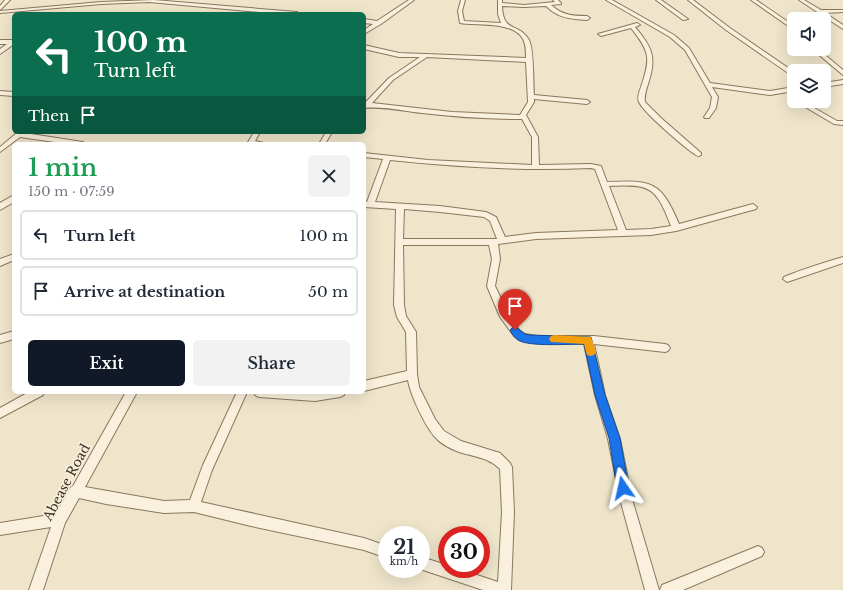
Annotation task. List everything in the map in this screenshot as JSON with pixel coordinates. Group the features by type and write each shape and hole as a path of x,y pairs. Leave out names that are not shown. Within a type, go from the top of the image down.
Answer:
{"street":[{"path":"0,9 8,0"},
{"path":"366,31 411,0"},
{"path":"463,0 460,11 462,22 506,25"},
{"path":"536,168 534,132 523,115 531,102 529,60 525,38 519,32 502,22 500,2 521,6 559,3 556,0"},
{"path":"608,0 683,44 690,52 709,85 715,100 711,112 706,117"},
{"path":"658,0 685,19"},
{"path":"690,0 728,29 787,70"},
{"path":"753,0 787,23"},
{"path":"801,0 820,12 843,11"},
{"path":"0,12 101,3 149,1 274,12"},
{"path":"548,5 558,14 587,18"},
{"path":"831,20 843,28"},
{"path":"366,21 378,23"},
{"path":"601,34 649,23"},
{"path":"632,26 646,44 650,52 650,68 644,85 642,98 643,104 699,154"},
{"path":"0,42 12,42"},
{"path":"0,52 12,43"},
{"path":"366,47 399,55 529,60"},
{"path":"366,106 391,79 426,55"},
{"path":"823,56 843,73"},
{"path":"831,84 843,82"},
{"path":"709,85 733,87 764,93 787,90"},
{"path":"781,91 787,94"},
{"path":"0,94 12,94"},
{"path":"378,94 388,105"},
{"path":"531,97 587,102"},
{"path":"366,106 388,105 409,110 524,117"},
{"path":"810,108 832,121 840,124 843,123"},
{"path":"0,150 20,134 68,142"},
{"path":"366,155 428,162 536,168 574,168 591,166 598,168 623,234"},
{"path":"386,158 367,204 440,209 486,215 493,219 498,241 491,286 503,312 515,330 522,337 530,340 588,340 622,342 665,348"},
{"path":"604,184 642,184 656,190 664,202 676,228"},
{"path":"0,207 12,199"},
{"path":"400,207 399,305 402,317 411,332 412,374 414,387 431,423 440,435 458,446 496,457 506,467 508,512 504,590 430,566"},
{"path":"399,242 498,241 536,236 651,232 676,228 753,207"},
{"path":"0,263 12,258"},
{"path":"787,279 843,260"},
{"path":"0,339 12,336"},
{"path":"588,340 600,395 614,438 626,499 652,590"},
{"path":"366,386 412,374"},
{"path":"0,413 35,394"},
{"name":"Abease Road","path":"36,590 60,520 131,394"},
{"path":"194,506 207,468 241,394"},
{"path":"287,394 315,396 328,394"},
{"path":"75,491 106,498 164,507 194,506 251,520 364,544 378,549"},
{"path":"0,529 60,520"},
{"path":"667,590 758,552"}],"slow traffic":[{"path":"554,339 588,340 591,352"}],"route":[{"path":"515,330 522,337 530,340 588,340 600,395 614,438 623,488"}]}
